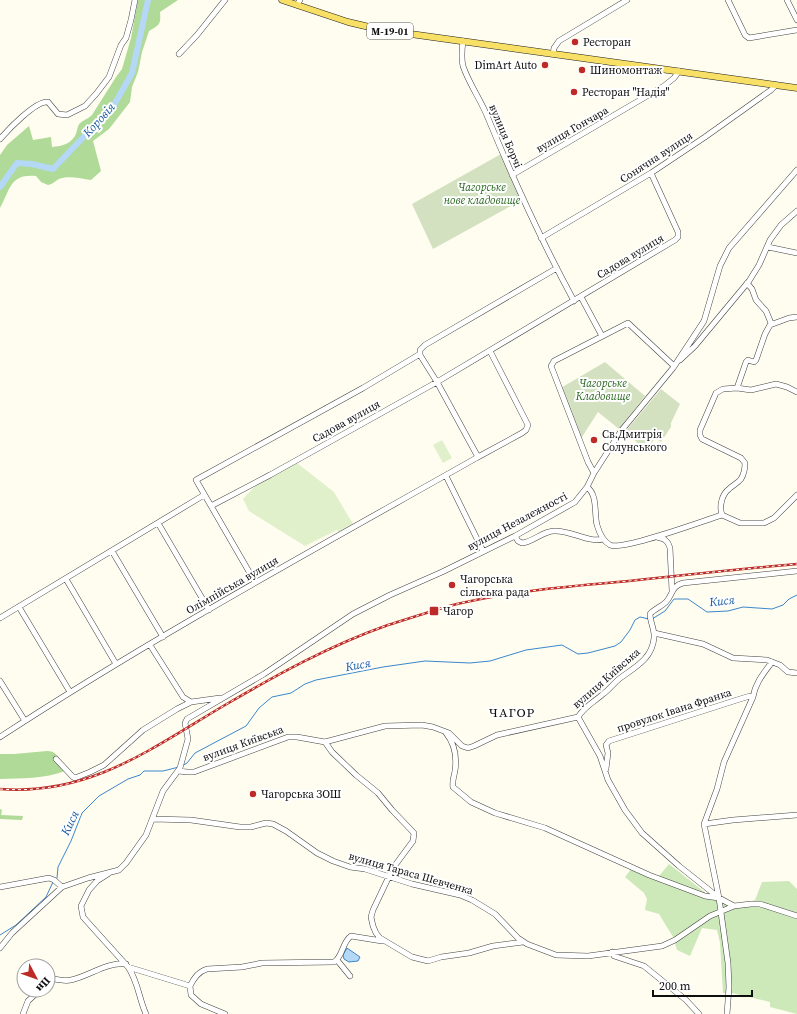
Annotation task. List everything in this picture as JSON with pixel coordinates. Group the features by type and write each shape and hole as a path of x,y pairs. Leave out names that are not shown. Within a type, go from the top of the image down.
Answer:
{"main road":[{"name":"М-19-01","path":"282,0 298,2 348,22 382,30 797,88"}],"street":[{"path":"0,139 12,125 41,102 48,102 56,113 63,115 78,110 90,102 109,77 121,45 129,29 135,0"},
{"path":"179,54 197,35 225,0"},
{"path":"553,54 554,47 559,40 627,0"},
{"path":"728,0 747,37 753,38 797,30"},
{"path":"787,0 797,20"},
{"name":"вулиця Борчі","path":"463,41 463,66 487,114 512,175 541,238 574,301"},
{"name":"вулиця Гончара","path":"512,175 664,86 679,72"},
{"name":"Сонячна вулиця","path":"541,238 651,173 710,134 776,85"},
{"name":"вулиця Незалежності","path":"180,767 188,737 185,725 186,720 264,674 353,614 515,536 575,502 587,487 594,473 621,431 675,365 704,321 720,266 729,248 797,170"},
{"name":"Садова вулиця","path":"211,506 438,382 672,242 678,237 678,232 651,173"},
{"path":"594,473 588,462 551,366 554,361 628,323 675,365 693,348 747,283 758,268 770,240 781,225 797,211"},
{"path":"768,247 797,253"},
{"path":"478,457 438,382 420,354 420,349 557,268"},
{"path":"747,283 752,289 757,301 766,311 771,323"},
{"path":"581,297 602,336"},
{"path":"737,388 745,363 747,361 754,362 756,360 766,330 771,323 797,317"},
{"name":"Олімпійська вулиця","path":"0,737 116,664 255,582 526,430 528,425 490,351"},
{"path":"255,582 196,480 363,388 420,354"},
{"path":"722,515 721,507 725,494 742,478 745,464 741,458 702,439 700,432 714,395 723,389 737,388 752,390 776,384 797,392"},
{"path":"446,476 483,551"},
{"path":"587,487 593,494 597,525 603,539 611,545 618,546 654,537 722,515 740,523 764,523 774,518 797,495"},
{"path":"0,618 204,495"},
{"path":"158,523 209,610"},
{"path":"515,536 518,541 522,543 553,531 595,540 603,539"},
{"path":"654,537 664,538 670,546 672,591"},
{"path":"112,551 163,637"},
{"path":"672,591 676,585 683,583 797,571"},
{"path":"66,579 116,664"},
{"name":"вулиця Київська","path":"180,767 187,772 194,772 286,737 297,737 325,742 375,728 395,725 422,725 444,731 453,736 463,747 468,748 497,735 578,717 585,707 604,694 619,679 645,660 652,647 654,633 650,619 652,611 666,603 672,591"},
{"path":"19,607 70,692"},
{"path":"654,633 703,644 732,658 772,662 780,665 788,672 797,673"},
{"path":"150,645 184,698 191,702"},
{"path":"727,1014 729,987 728,963 719,898 704,824 717,789 724,762 753,697 754,690 772,662"},
{"path":"0,681 25,721"},
{"name":"провулок Івана Франка","path":"606,772 608,753 606,746 608,742 740,699 750,696 753,697"},
{"path":"56,759 73,778 90,772 106,764 143,730 191,702 223,698"},
{"path":"578,717 600,756 608,780 624,810 642,833 679,866 719,898 734,906 760,904 797,916"},
{"path":"444,731 455,750 456,766 453,787 470,802 495,813 545,828 649,875 705,896 719,898"},
{"path":"325,742 332,752 356,775 378,793 392,810 413,831 413,841 394,865 375,905 372,918 376,933 385,942 412,957 428,961 441,957 469,953 493,946 523,942"},
{"path":"0,948 12,933 62,887 120,869 126,863 144,839 163,791 180,767"},
{"path":"704,824 797,815"},
{"name":"вулиця Тараса Шевченка","path":"153,819 191,820 240,827 271,823 286,831 329,860 419,886 460,895 476,901 495,914 523,942 536,949 556,956 588,956 656,947 667,944 710,916 734,906"},
{"path":"111,872 97,881 89,890 81,906 83,917 127,965 134,978 146,1014"},
{"path":"0,887 46,878 55,881 62,887"},
{"path":"225,1014 201,1004 191,995 190,986 197,975 202,971 207,969 242,967 259,963 332,963 337,960 347,939 351,936 385,942"},
{"path":"612,952 614,956 644,966 686,1000 699,1014"},
{"path":"337,960 350,976"},
{"path":"56,979 64,981 72,980 119,963 190,986"},
{"path":"23,1014 26,1011 28,1001 31,998"}],"green space":[{"path":"138,0 178,0 160,12 159,24 149,31 142,52 138,72 132,87 130,102 109,129 93,141 101,171 91,180 67,177 59,179 48,185 41,182 36,176 21,177 12,184 0,208 0,155 7,145 29,126 33,140 51,137 52,147 65,144 73,139 79,124 92,115 122,69 131,38"},
{"name":"Чагорське нове кладовище","path":"501,154 522,200 433,249 412,204"},
{"name":"Чагорське Кладовище","path":"605,362 645,396 619,429 598,412 580,440 559,389"},
{"path":"661,389 680,404 671,423 671,427 661,442 655,438 648,448 639,444 625,432"},
{"path":"442,440 452,458 443,463 433,445"},
{"path":"297,463 334,492 353,524 339,532 337,530 305,546 249,511 243,499 257,484"},
{"path":"51,751 57,755 65,771 41,777 0,779 0,754"},
{"path":"0,809 2,810 1,815 23,816 22,820 0,819"},
{"path":"669,864 707,894 731,907 755,900 762,882 789,881 797,889 797,1014 770,1007 770,1002 732,993 723,993 720,943 717,930 702,928 690,956 677,950 673,937 659,914 645,910 647,899 644,893 625,877 631,869 653,879 659,876"}],"water":[{"path":"347,948 360,957 358,961 349,962 344,959 343,955"}],"waterway":[{"name":"Коровія","path":"0,187 17,163 32,164 53,169 114,105 132,73 148,0"},
{"name":"Кися","path":"652,619 665,611 674,599 688,599 707,612 728,611 743,607 772,609 783,605 789,599 797,595"},
{"name":"Кися","path":"182,766 187,763 195,753 246,726 259,708 272,697 291,693 305,684 316,680 383,667 425,661 470,663 490,661 526,650 562,645 578,654 588,653 615,646 621,642 635,620 640,617 649,619"},
{"name":"Кися","path":"57,878 58,867 71,841 82,813 99,796 128,779 140,775 144,771 163,771 179,767"},
{"name":"Кися","path":"0,935 16,925 46,897 53,882"}],"railway":[{"path":"0,789 33,789 63,785 91,777 119,766 172,737 265,682 325,651 388,625 448,606 478,599 542,590 797,564"}],"place":[{"name":"Ресторан","path":"575,42"},
{"name":"DimArt Auto","path":"545,65"},
{"name":"Шиномонтаж","path":"582,70"},
{"name":"Ресторан \"Надія\"","path":"574,92"},
{"name":"Св.Дмитрія Солунського","path":"594,440"},
{"name":"Чагорська сільська рада","path":"452,585"},
{"name":"Чагор","path":"434,611"},
{"name":"Чагорська ЗОШ","path":"253,794"}],"district":[{"name":"ЧАГОР","path":"512,712"}]}
